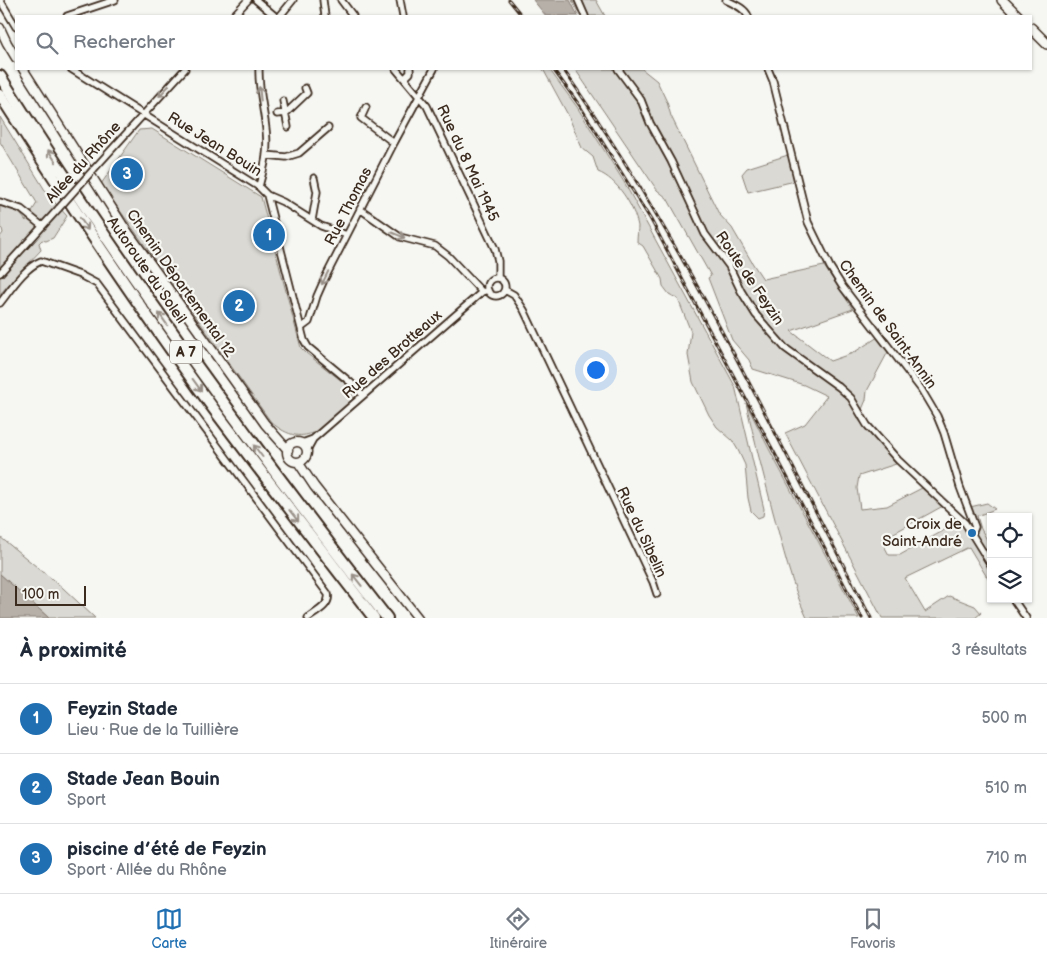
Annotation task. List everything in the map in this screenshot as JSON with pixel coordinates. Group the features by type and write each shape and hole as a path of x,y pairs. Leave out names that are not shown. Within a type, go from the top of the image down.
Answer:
{"highway":[{"name":"Autoroute du Soleil","path":"0,76 89,213 199,370 286,488 388,618"},
{"name":"Autoroute du Soleil","path":"0,95 94,239 190,376 274,489 374,618"}],"main road":[{"path":"1002,0 1017,15"},
{"path":"0,28 15,56"},
{"path":"1032,29 1047,44"},
{"name":"Chemin Départemental 12","path":"24,70 122,224 172,295 264,424 288,450 290,459 301,460"},
{"name":"Chemin Départemental 12","path":"274,434 305,447"},
{"path":"288,450 293,443"},
{"path":"305,447 301,460 310,480 418,618"}],"street":[{"path":"0,0 15,25"},
{"path":"71,15 115,0"},
{"path":"234,15 248,0"},
{"path":"256,0 274,15"},
{"path":"281,15 292,0"},
{"path":"323,0 325,15"},
{"path":"340,0 352,15"},
{"path":"400,0 402,15"},
{"path":"578,0 586,15"},
{"path":"726,0 738,3 748,15"},
{"name":"Rue Jean Bouin","path":"73,70 259,187 267,195 321,226 347,235"},
{"name":"Allée du Rhône","path":"0,273 184,70"},
{"path":"259,70 260,93 267,116 266,155 259,187"},
{"name":"Rue du 8 Mai 1945","path":"397,70 420,94 427,106 495,249 498,261 498,278"},
{"path":"405,78 410,73 410,70"},
{"name":"Rue Thomas","path":"301,328 309,322 317,296 347,235 433,70"},
{"name":"Route de Feyzin","path":"619,70 637,92 650,123 705,234 729,266 741,291 756,315 785,348 839,387 851,398 867,425 898,460 965,523 987,558"},
{"name":"Chemin de Saint-Annin","path":"768,70 773,81 808,222 830,267 842,286 921,389 937,416 960,488 975,527 972,534"},
{"path":"277,114 286,113 306,90 313,96"},
{"path":"283,101 288,127"},
{"path":"366,107 361,118 394,143"},
{"path":"266,155 286,158 299,153 328,128"},
{"path":"312,220 317,192 314,178"},
{"path":"267,195 304,340 308,347 363,395"},
{"path":"0,202 21,210 42,226"},
{"path":"360,209 400,237 426,242 441,250 485,291 496,296 501,294 505,290 504,282 498,278 493,278 485,291"},
{"path":"0,303 25,273 41,261 80,275 97,284 325,588 329,598 327,603 308,618"},
{"name":"Rue du Sibelin","path":"505,290 514,295 524,310 657,594"},
{"name":"Rue des Brotteaux","path":"305,447 485,291"},
{"path":"1016,603 1026,618"}],"shaded area":[{"path":"533,0 570,0 578,15 545,15"},
{"path":"572,0 596,0 604,15 580,15"},
{"path":"544,70 550,70 577,107 624,182 735,386 764,509 763,516 758,518 751,511 745,465 738,450 732,440 717,427 709,415 693,382 688,355 691,332 678,299 669,294 663,286 662,279 643,246 637,242 638,226 629,202 612,181 598,172 593,157 582,148 568,115"},
{"path":"576,70 643,70 657,81 671,116 719,214 732,228 763,279 824,266 853,309 791,331 830,361 853,353 878,337 889,350 867,391 866,400 858,419 896,464 859,476 857,488 860,509 887,506 922,488 943,506 881,540 889,555 900,555 959,522 975,532 970,507 987,503 995,509 977,516 987,540 987,577 969,547 905,578 925,612 949,596 975,606 981,613 975,618 882,618 785,433 805,424 827,396 804,385 753,369 749,360 732,340 708,278 711,276 667,198 657,190"},
{"path":"0,117 48,195 67,216 53,238 46,241 42,240 39,243 41,250 0,294 0,237 3,233 0,227 0,203 14,210 26,221 37,203 0,142"},
{"path":"152,129 261,197 301,348 352,389 353,400 315,432 295,435 284,431 271,422 101,184 139,130"},
{"path":"788,155 795,181 748,192 742,174 747,168"},
{"path":"125,169 133,174 122,188 115,183"},
{"path":"746,403 859,618 807,618 796,592 784,552"},
{"path":"0,537 63,588 95,618 49,618 0,574"},
{"path":"0,574 49,618 0,618"}],"railway":[{"path":"509,0 521,15"},
{"path":"554,70 580,106 651,220 862,618"},
{"path":"564,70 607,134 688,269 726,338 871,618"}],"place":[{"name":"piscine d’été de Feyzin","path":"127,174"},
{"name":"Feyzin Stade","path":"269,235"},
{"name":"Stade Jean Bouin","path":"239,306"},
{"name":"Croix de Saint-André","path":"972,533"}]}
